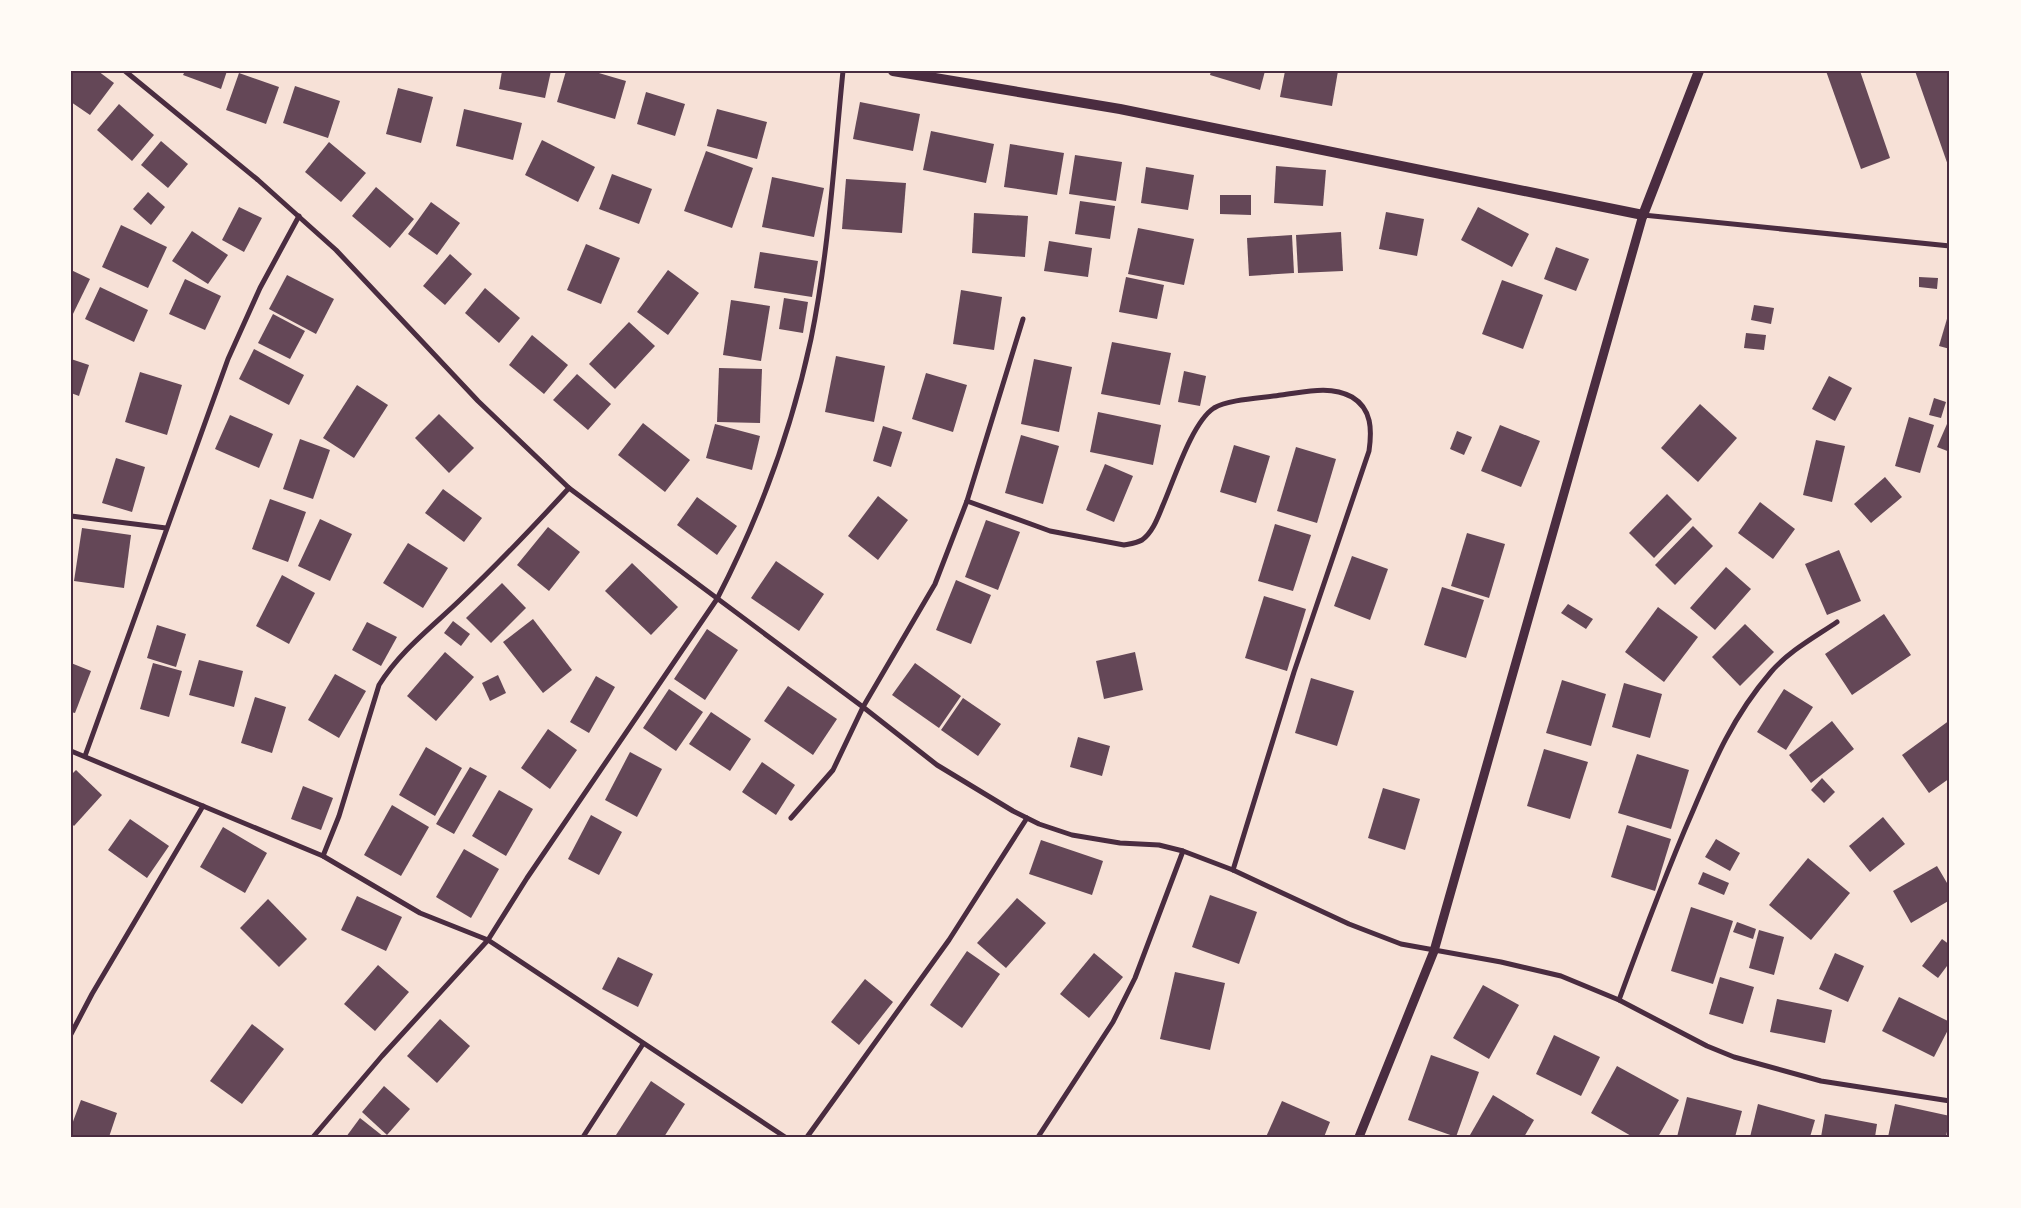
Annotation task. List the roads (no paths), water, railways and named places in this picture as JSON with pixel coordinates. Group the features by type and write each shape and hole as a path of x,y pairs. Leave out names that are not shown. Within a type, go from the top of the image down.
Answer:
{"main road":[{"path":"893,71 1120,109 1643,215 1699,71"}],"street":[{"path":"125,71 258,180 336,250 478,401 569,488 863,707 937,765 1027,818 1072,835 1120,843 1159,845 1183,851 1233,870 1292,899 1401,944 1501,962 1561,976 1619,1000 1707,1046 1734,1057 1821,1081 1950,1101"},
{"path":"313,1137 382,1056 488,940 538,862 717,599 735,563 762,497 792,411 811,339 828,222 843,71"},
{"path":"1362,1135 1434,951 1643,215 1950,246"},
{"path":"85,756 228,359 260,288 299,216"},
{"path":"791,818 833,770 863,707 934,584 967,501 1023,319"},
{"path":"967,501 1050,531 1124,545 1134,543 1141,541 1156,522 1190,440 1204,418 1216,407 1240,401 1319,390 1345,394 1365,408 1370,422 1369,451 1297,663 1233,870"},
{"path":"324,856 339,816 379,684 397,658 523,538 569,488"},
{"path":"71,516 166,528"},
{"path":"1619,1000 1666,874 1720,748 1737,717 1772,671 1786,657 1837,622"},
{"path":"71,751 324,856 420,914 488,940 785,1137"},
{"path":"71,1034 96,986 203,806"},
{"path":"807,1137 949,940 1027,818"},
{"path":"1038,1137 1113,1022 1135,978 1183,851"},
{"path":"584,1137 643,1044"}]}
